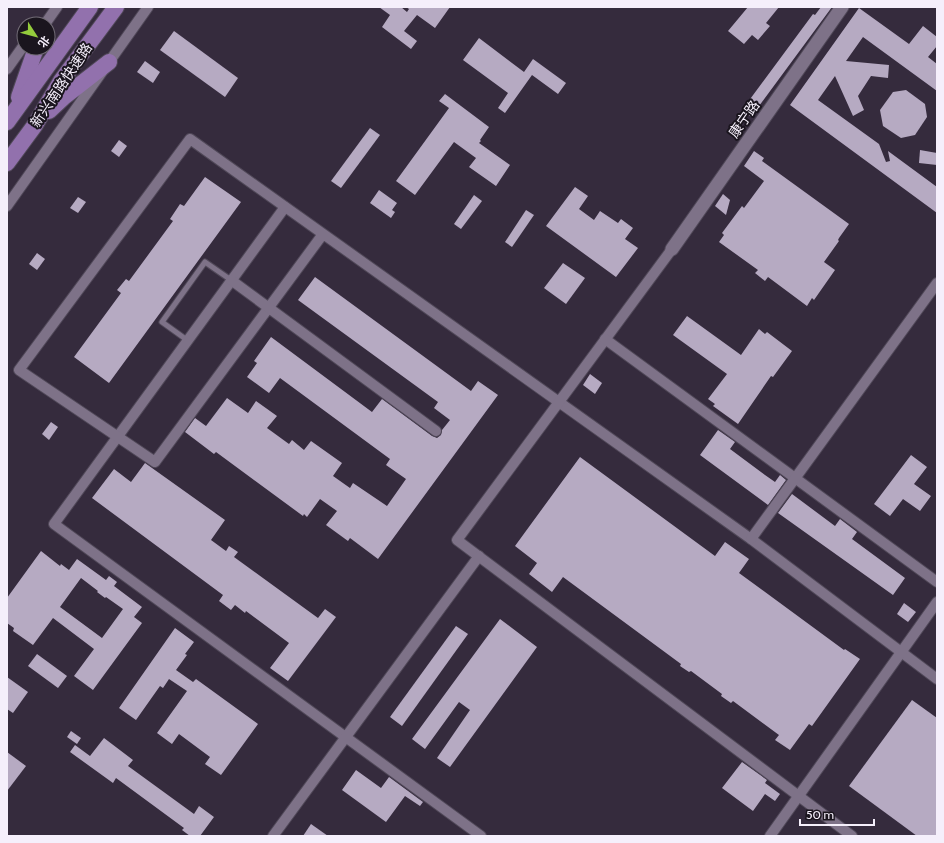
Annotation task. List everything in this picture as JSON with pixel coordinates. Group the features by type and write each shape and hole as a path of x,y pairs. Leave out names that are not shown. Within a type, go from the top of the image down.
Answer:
{"main road":[{"name":"新兴南路快速路","path":"10,118 90,7"},
{"name":"新兴南路快速路","path":"7,163 35,125 61,81 116,7"},
{"path":"10,118 33,56"},
{"path":"35,125 64,97 109,62"}],"street":[{"path":"51,16 58,7"},
{"path":"7,206 148,7"},
{"name":"康宁路","path":"672,249 842,7"},
{"path":"7,69 16,56"},
{"path":"323,234 155,462 19,370 190,139 285,207 323,234 751,540 937,680"},
{"path":"285,207 54,524 481,836"},
{"path":"672,249 457,540 852,836"},
{"path":"231,280 436,431"},
{"path":"751,540 937,283"},
{"path":"606,339 937,582"},
{"path":"273,836 479,556"},
{"path":"770,836 937,602"}],"lane":[{"path":"188,340 162,322 205,262 231,280"}],"building":[{"path":"379,7 401,7 407,12 409,9 406,7 450,7 435,28 417,15 404,31 417,41 411,49 382,27 390,15"},
{"path":"748,7 779,7 766,23 770,26 758,40 752,35 744,44 728,31"},
{"path":"821,7 832,7 751,117 742,110 813,14 815,15"},
{"path":"859,8 909,44 923,26 937,37 937,46 928,57 937,64 937,91 863,37 846,61 889,65 888,78 871,76 858,96 864,110 853,116 835,76 818,100 879,144 886,162 890,161 888,151 937,187 937,213 790,105"},
{"path":"174,31 238,78 225,97 160,50"},
{"path":"479,38 524,72 533,59 566,83 558,94 532,75 505,113 498,108 508,93 463,60"},
{"path":"145,61 160,72 153,83 137,72"},
{"path":"906,90 925,104 927,117 915,135 901,138 883,126 880,110 893,92"},
{"path":"445,94 489,127 479,143 510,165 496,186 469,167 476,158 454,142 415,195 396,181 449,108 439,101"},
{"path":"370,128 380,135 341,188 331,181"},
{"path":"119,140 127,146 119,157 111,151"},
{"path":"920,150 937,153 937,165 919,163"},
{"path":"754,151 764,158 762,161 849,224 824,262 835,270 814,300 812,298 807,306 768,277 765,281 755,273 758,270 719,242 724,235 722,233 742,206 744,208 764,181 744,166"},
{"path":"205,177 241,202 109,383 74,357 121,293 117,290 126,279 129,281 173,221 170,219 180,204 184,206"},
{"path":"575,187 588,196 579,209 594,220 600,211 618,223 621,219 633,228 625,239 638,248 616,277 546,226"},
{"path":"379,190 397,203 392,210 395,212 391,218 370,203"},
{"path":"723,194 730,200 726,215 715,206"},
{"path":"474,195 482,201 461,229 454,224"},
{"path":"78,197 86,202 78,213 70,208"},
{"path":"526,210 534,215 512,247 505,242"},
{"path":"37,253 45,259 37,270 29,264"},
{"path":"563,263 585,278 566,304 544,288"},
{"path":"315,277 471,391 478,381 498,395 378,559 350,538 348,541 326,525 337,511 320,499 307,517 304,514 303,516 216,452 214,454 185,432 195,418 206,426 227,398 248,413 256,401 277,416 267,428 289,444 292,440 304,450 311,441 342,463 333,476 350,488 353,483 387,506 406,479 386,465 390,459 280,378 269,393 247,377 257,363 254,361 271,337 372,412 382,399 432,436 437,438 441,435 442,430 450,420 434,408 438,402 298,300"},
{"path":"687,316 741,355 759,329 765,334 767,332 792,351 773,377 771,376 738,424 713,406 715,404 708,399 727,374 673,335"},
{"path":"590,374 602,383 595,394 583,385"},
{"path":"51,422 58,427 49,440 42,434"},
{"path":"718,430 735,442 730,449 765,475 775,482 780,475 786,480 768,505 700,455"},
{"path":"911,455 927,467 914,484 931,496 920,511 903,499 890,516 874,504"},
{"path":"580,457 715,556 725,542 749,559 739,573 844,650 845,649 860,659 812,726 809,724 790,750 775,740 779,735 733,701 731,703 721,696 722,694 691,671 689,672 680,666 681,664 563,577 552,592 529,574 537,563 515,546"},
{"path":"145,463 225,520 211,540 226,551 229,546 238,552 234,557 318,618 325,609 336,617 288,681 270,668 289,643 246,611 245,613 235,605 231,610 219,601 223,595 92,498 114,469 131,482"},
{"path":"792,494 835,526 840,519 857,532 852,539 905,578 893,595 778,513"},
{"path":"41,551 60,566 61,564 69,570 77,559 106,580 109,576 117,582 114,586 142,607 134,617 142,623 93,690 74,676 94,649 53,618 33,645 13,631 14,628 7,623 7,598","holes":["81,578 98,591 97,592 105,598 106,597 123,609 102,638 60,607"]},
{"path":"904,603 916,612 908,622 897,614"},
{"path":"500,619 537,647 450,767 437,758 470,710 459,702 425,749 412,739"},
{"path":"456,626 468,634 402,726 390,717"},
{"path":"175,628 194,642 176,670 193,682 196,679 258,724 221,775 205,764 210,757 179,734 172,744 157,733 187,691 169,679 163,688 160,686 136,720 119,708"},
{"path":"37,654 67,676 58,688 28,666"},
{"path":"7,677 28,692 13,713 7,709"},
{"path":"912,700 937,718 937,836 917,836 849,786"},
{"path":"71,731 81,738 77,744 67,737"},
{"path":"104,738 133,760 128,766 194,814 199,806 214,817 200,836 190,836 182,830 184,828 116,778 113,783 70,752 75,745 90,756"},
{"path":"7,752 26,766 7,791"},
{"path":"742,762 767,780 765,783 780,794 775,801 765,794 753,811 722,788"},
{"path":"356,770 381,788 389,777 423,802 420,806 405,796 386,822 342,790"},
{"path":"311,824 328,836 303,836"}]}
